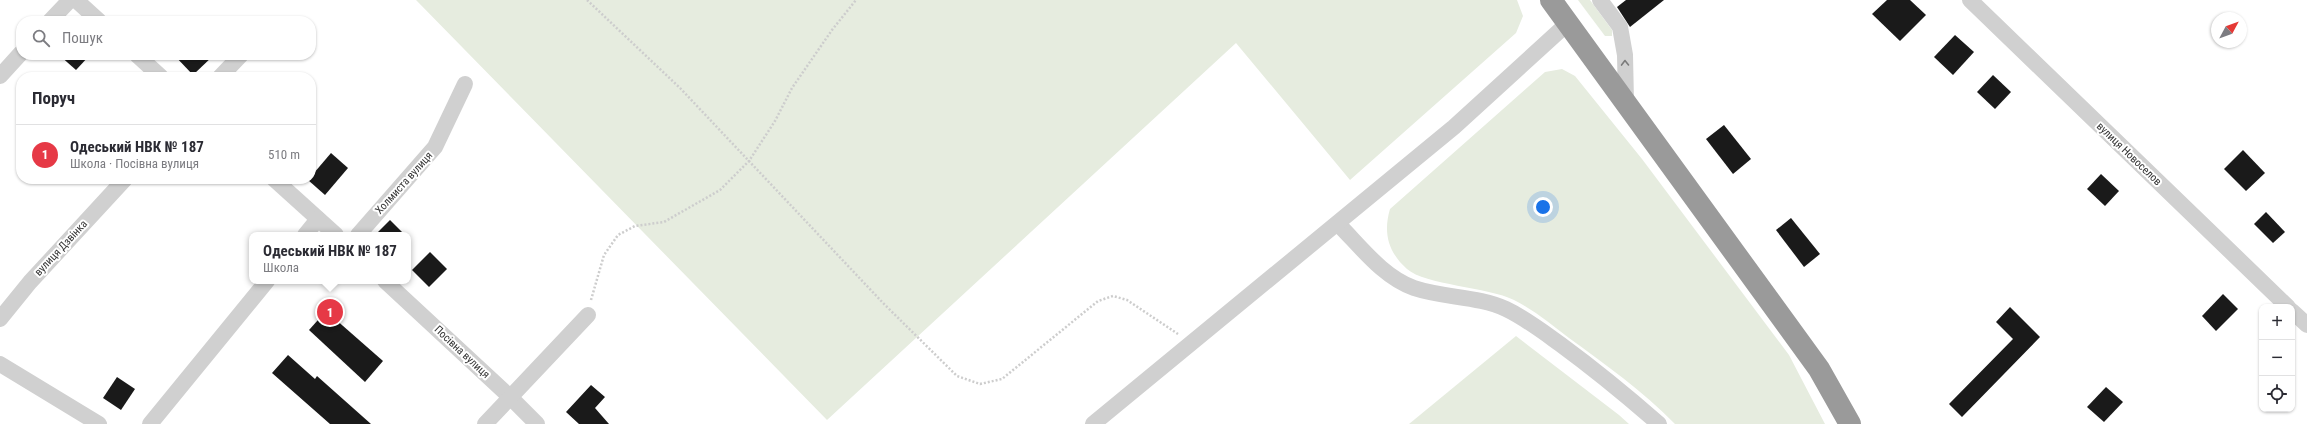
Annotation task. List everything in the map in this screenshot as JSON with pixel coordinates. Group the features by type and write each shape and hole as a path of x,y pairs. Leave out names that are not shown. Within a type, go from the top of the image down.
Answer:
{"highway":[{"path":"1551,0 1819,369 1850,424"}],"street":[{"path":"55,16 70,0"},
{"path":"76,0 94,16"},
{"path":"1600,0 1620,27 1625,55 1626,102"},
{"name":"вулиця Новоселов","path":"1970,0 2285,304"},
{"path":"1093,424 1338,224 1454,127 1568,23"},
{"path":"0,76 16,58"},
{"path":"142,60 156,72"},
{"path":"225,72 236,60"},
{"name":"Холмиста вулиця","path":"361,232 435,147 465,84"},
{"name":"вулиця Дзвінка","path":"0,319 30,282 120,184"},
{"path":"280,184 333,232"},
{"path":"307,232 318,219"},
{"path":"1338,224 1386,272 1401,282 1415,288 1498,306 1527,320 1578,357 1659,424"},
{"path":"150,424 265,284"},
{"name":"Посівна вулиця","path":"388,284 510,397 536,424"},
{"path":"2295,314 2307,325"},
{"path":"484,424 588,315"},
{"path":"0,364 99,424"}],"path":[{"path":"587,0 680,88 884,304 957,376 980,384 1002,378 1098,301 1113,296 1127,300 1192,344"},
{"path":"588,315 604,254 618,235 635,226 664,222 720,190 749,161 776,121 792,88 832,30 856,0"}],"shaded area":[{"path":"416,0 1517,0 1523,16 1516,33 1350,180 1236,43 827,420"},
{"path":"1578,0 1590,0 1612,30 1612,36 1605,36"},
{"path":"1562,69 1575,76 1642,159 1789,355 1825,424 1675,424 1650,400 1624,379 1529,308 1503,296 1428,279 1407,269 1395,256 1391,249 1387,234 1390,209 1545,72"},
{"path":"1516,336 1619,415 1629,424 1409,424"}],"building":[{"path":"1626,0 1664,0 1630,27 1617,7"},
{"path":"1887,0 1910,0 1926,15 1900,41 1872,14"},
{"path":"1955,35 1974,52 1953,75 1934,57"},
{"path":"65,60 85,60 76,70"},
{"path":"179,60 209,60 196,72 190,72"},
{"path":"1993,75 2011,92 1995,109 1977,92"},
{"path":"1724,125 1751,159 1733,174 1706,139"},
{"path":"2243,150 2265,173 2246,191 2224,169"},
{"path":"331,153 348,168 325,195 313,184 316,184 316,171"},
{"path":"2101,174 2119,191 2105,206 2087,189"},
{"path":"2266,212 2285,232 2273,243 2254,224"},
{"path":"1791,218 1820,254 1804,267 1776,230"},
{"path":"390,220 402,232 378,232"},
{"path":"430,252 447,269 429,287 412,270"},
{"path":"2223,294 2238,309 2216,331 2202,316"},
{"path":"2010,307 2040,337 1962,417 1949,404 2013,339 1996,322"},
{"path":"326,311 383,361 365,382 309,330"},
{"path":"288,355 315,379 317,376 371,424 330,424 272,373"},
{"path":"117,377 135,389 121,410 103,398"},
{"path":"591,385 605,397 595,408 609,424 579,424 566,412"},
{"path":"2106,387 2123,402 2104,422 2087,407"}],"place":[{"name":"Одеський НВК № 187","path":"330,312"}]}
